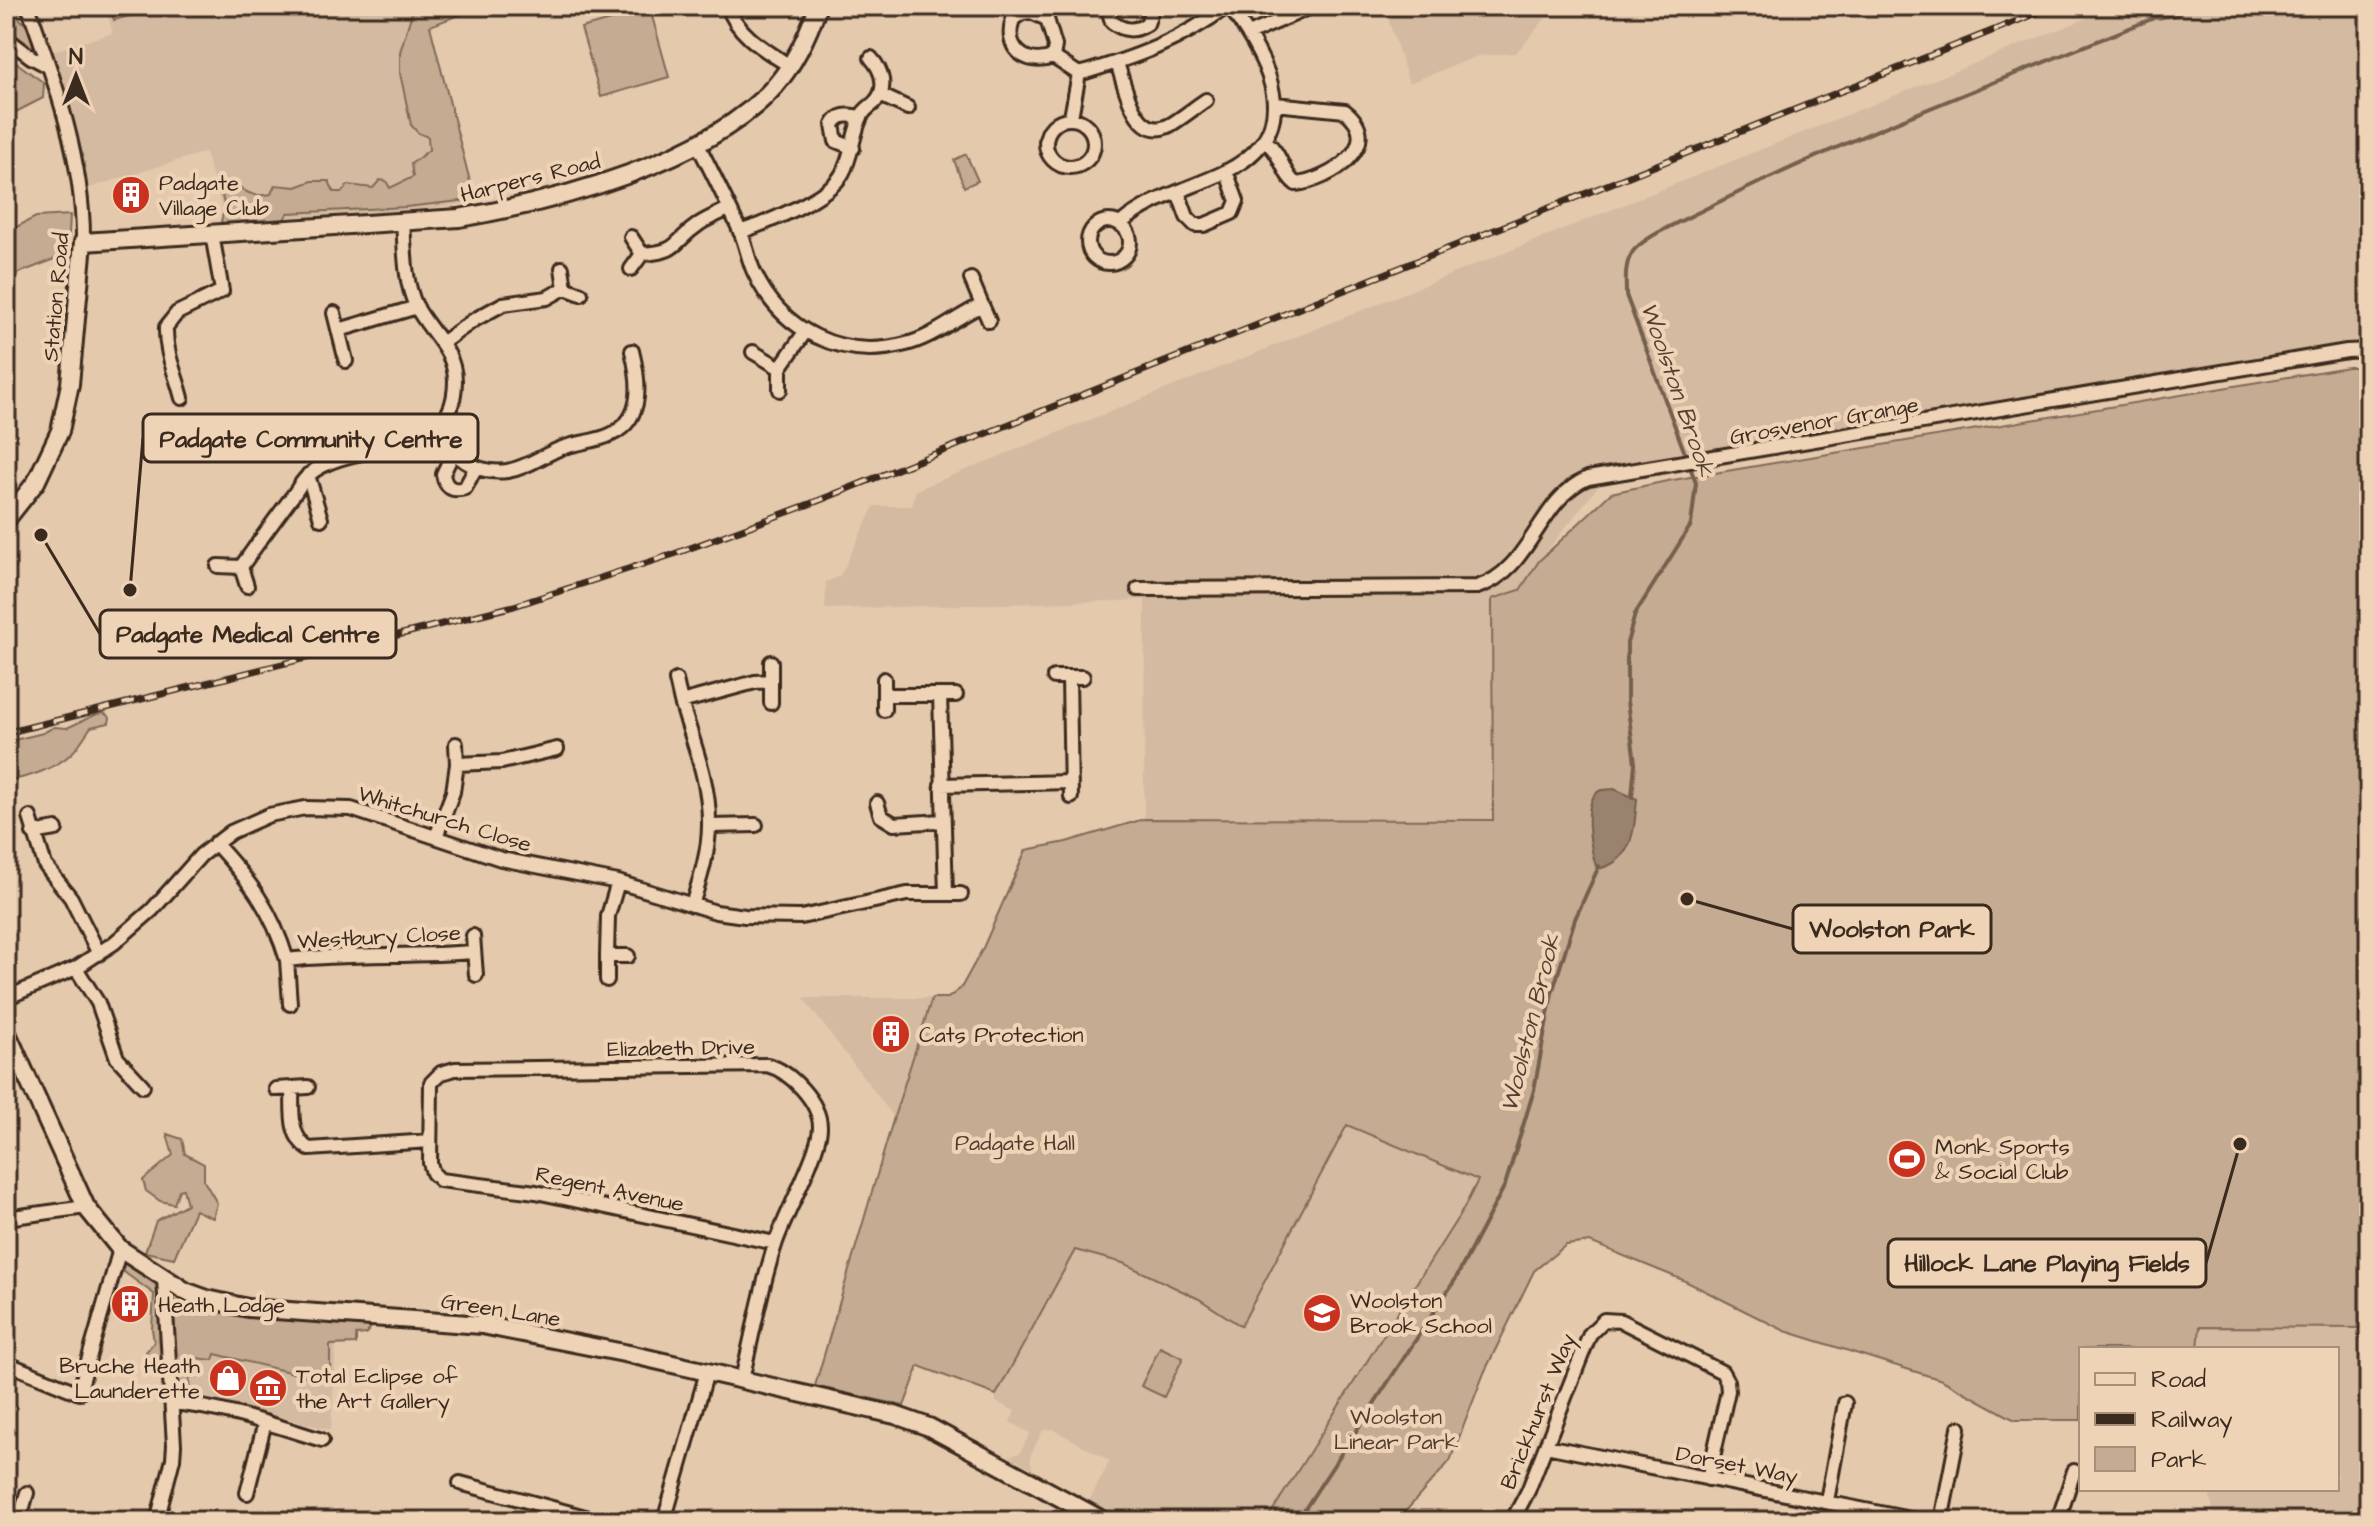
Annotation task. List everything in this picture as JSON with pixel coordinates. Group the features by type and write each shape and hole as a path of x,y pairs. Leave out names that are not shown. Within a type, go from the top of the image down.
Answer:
{"street":[{"path":"728,6 738,27 747,37 790,66"},
{"name":"Harpers Road","path":"83,242 403,222 485,214 562,196 641,169 729,126 775,86 790,66 803,44 818,6"},
{"path":"1107,6 1112,22 1126,30 1147,24 1153,6"},
{"path":"1053,57 1079,74 1117,63 1177,40 1228,6 1249,34 1269,74 1275,104 1273,123 1265,141 1226,171 1138,210 1120,224"},
{"path":"1249,34 1313,6"},
{"name":"Station Road","path":"6,8 22,7 48,66 76,165 82,203 83,242 70,384 60,431 36,482 6,520"},
{"path":"1132,58 1134,30"},
{"path":"6,38 48,66"},
{"path":"740,232 767,222 829,188 841,177 853,148 860,117 880,95 881,74 871,58"},
{"path":"1117,63 1136,116 1144,125 1157,128 1169,125 1206,100"},
{"path":"1071,117 1079,74"},
{"path":"880,95 908,108"},
{"path":"1265,141 1279,153 1288,177 1296,184 1308,182 1338,168 1350,158 1358,144 1355,124 1345,111 1275,104"},
{"path":"853,148 836,141 833,125 842,116 860,117"},
{"path":"697,143 767,297 805,332 829,343 857,349 879,349 930,335 982,305"},
{"path":"1178,192 1187,217 1195,225 1204,225 1232,213 1237,201 1226,171"},
{"path":"631,269 642,254 663,252 677,246 698,225 728,209"},
{"path":"241,567 308,475 339,460 419,440 437,429 452,403 455,381 452,362 443,342 417,307 407,268 403,222"},
{"path":"182,398 177,376 170,364 166,327 177,313 222,291 212,234"},
{"path":"631,237 642,254"},
{"path":"562,268 565,288"},
{"path":"971,279 989,321"},
{"path":"443,342 503,304 538,301 565,288 581,294"},
{"path":"339,330 417,307"},
{"path":"334,313 346,361"},
{"path":"780,390 780,368 805,332"},
{"name":"Grosvenor Grange","path":"1138,589 1477,587 1494,581 1508,570 1557,503 1578,482 1588,478 2347,351 2369,350"},
{"path":"437,429 453,453 476,467 493,471 509,471 560,449 612,434 624,426 636,407 639,377 632,351"},
{"path":"753,352 780,368"},
{"path":"453,453 443,474 447,486 452,489 465,488 476,467"},
{"path":"308,475 321,519"},
{"path":"218,566 241,567"},
{"path":"241,567 247,586"},
{"path":"771,662 771,703"},
{"path":"1054,677 1083,677"},
{"path":"1069,677 1071,797"},
{"path":"884,679 884,710"},
{"path":"676,680 703,776 710,826 703,870 692,905"},
{"path":"681,702 755,682 771,681"},
{"path":"884,695 956,695"},
{"path":"940,695 946,894"},
{"path":"436,837 453,792 456,744"},
{"path":"457,764 502,762 557,749"},
{"path":"941,785 1071,782"},
{"path":"877,803 881,816 894,824 943,821"},
{"name":"Whitchurch Close","path":"6,998 76,968 99,954 152,910 190,866 231,832 269,815 319,807 351,809 501,859 618,882 692,905 745,916 789,917 830,912 897,896 961,894"},
{"path":"30,817 45,865 71,898 99,954"},
{"path":"710,826 756,825"},
{"path":"33,833 56,829"},
{"name":"Westbury Close","path":"215,843 247,878 273,919 287,960 290,1004"},
{"path":"607,980 608,916 618,882"},
{"name":"Westbury Close","path":"473,936 476,975"},
{"name":"Westbury Close","path":"287,960 358,954 423,956 473,952"},
{"path":"607,956 628,956"},
{"path":"76,968 98,1003 117,1058 134,1067 143,1086"},
{"name":"Green Lane","path":"6,1031 11,1055 86,1207 120,1249 185,1291 248,1308 482,1325 629,1354 895,1415 929,1427 1104,1521"},
{"name":"Elizabeth Drive","path":"430,1141 430,1088 437,1075 455,1069 767,1065 794,1079 817,1111 820,1132 775,1243 742,1379"},
{"path":"276,1089 308,1087"},
{"path":"292,1088 295,1134 309,1149 430,1141"},
{"name":"Regent Avenue","path":"430,1141 431,1168 436,1177 446,1181 536,1192 775,1243"},
{"path":"6,1218 86,1207"},
{"path":"6,1363 79,1393 120,1249"},
{"path":"157,1521 173,1459 164,1279"},
{"name":"Brickhurst Way","path":"1512,1521 1528,1491 1593,1328 1604,1320 1615,1320 1722,1372 1728,1391 1708,1479"},
{"path":"664,1521 707,1372"},
{"path":"171,1403 198,1405 322,1440"},
{"path":"1827,1501 1845,1403"},
{"path":"247,1493 265,1422"},
{"path":"1941,1521 1959,1428"},
{"name":"Dorset Way","path":"1546,1446 1920,1521"},
{"path":"2058,1521 2074,1470"},
{"path":"460,1483 600,1521"},
{"path":"19,1521 26,1493"}],"shaded area":[{"path":"105,6 420,6 472,203 226,221 205,152 89,188 82,146 53,51 113,33"},
{"path":"1384,6 1556,6 1516,53 1478,56 1409,83"},
{"path":"2117,6 2369,6 2369,340 1614,466 1520,590 1505,594 1494,736 1493,820 1144,819 1145,600 825,609 826,582 840,576 874,506 912,506 916,490"},
{"path":"2160,6 2193,6 2175,16 2157,19 2151,14"},
{"path":"1614,789 1637,799 1633,832 1625,852 1609,865 1597,869 1589,827 1591,804 1601,790"},
{"path":"803,998 932,998 894,1117"},
{"name":"Woolston Brook School","path":"1347,1125 1478,1180 1464,1208 1266,1521 1127,1521 1089,1501 1110,1461 1053,1429 1043,1430 1030,1456 1032,1469 1009,1456 1020,1453 1030,1433 1010,1422 1015,1411 996,1402 996,1395 1075,1250 1123,1263 1199,1299 1241,1326"},
{"path":"199,1307 337,1322 331,1430 178,1390"},
{"path":"2200,1327 2369,1328 2369,1521 2216,1521 2208,1491 2339,1491 2339,1347 2198,1347"}],"green space":[{"path":"110,6 146,6 147,11 114,20"},
{"path":"414,6 460,6 462,14 430,26 474,197 406,207 288,213 280,226 257,228 249,222 227,228 221,221 225,208 221,192 237,185 249,193 261,195 271,194 275,185 296,187 312,181 329,181 334,192 342,192 348,185 373,188 380,180 386,181 390,188 413,177 411,164 429,150 428,137 418,133 411,125 400,73 400,52"},
{"path":"650,9 669,77 601,97 581,28"},
{"path":"12,17 18,17 29,28 34,50 8,29"},
{"path":"6,55 44,83 43,98 6,117"},
{"path":"966,154 978,181 964,187 954,160"},
{"path":"70,215 68,254 6,278 6,232 36,217"},
{"path":"2348,367 2369,367 2369,1328 2200,1327 2198,1347 2079,1347 2079,1420 2015,1420 1942,1380 1785,1331 1683,1280 1590,1242 1566,1245 1534,1271 1484,1373 1450,1461 1397,1521 1266,1521 1464,1208 1478,1180 1347,1125 1241,1326 1199,1299 1123,1263 1075,1250 996,1395 919,1366 904,1406 815,1386 932,998 948,998 961,988 983,948 1026,850 1066,842 1144,819 1493,820 1492,599 1520,590 1539,561 1611,493"},
{"path":"104,713 110,718 109,723 91,727 75,750 58,763 41,772 6,780 6,742 43,733 54,727 67,728"},
{"path":"167,1134 182,1139 185,1154 204,1164 204,1181 217,1203 213,1218 195,1210 174,1258 145,1252 156,1221 187,1204 183,1189 179,1190 174,1204 160,1201 146,1191 143,1180 173,1155"},
{"path":"126,1257 175,1293 367,1313 372,1326 366,1334 356,1335 356,1344 330,1345 330,1382 215,1354 213,1360 196,1358 189,1382 191,1401 173,1400 161,1369 150,1364 146,1352 154,1342 154,1294 121,1270"},
{"path":"1160,1347 1183,1358 1164,1397 1141,1386"}],"waterway":[{"name":"Woolston Brook","path":"1632,797 1635,763 1627,701 1627,643 1635,614 1691,525 1696,483 1626,295 1627,268 1632,253 1662,230 1812,159 2159,16"},
{"name":"Woolston Brook","path":"1297,1521 1455,1280 1505,1185 1534,1090 1552,993 1575,919 1599,866"}],"railway":[{"path":"6,733 514,606 674,554 815,502 2054,6"}],"place":[{"name":"Padgate Village Club","path":"131,195"},
{"name":"Padgate Medical Centre","path":"41,535"},
{"name":"Padgate Community Centre","path":"130,590"},
{"name":"Woolston Park","path":"1687,899"},
{"name":"Cats Protection","path":"891,1034"},
{"name":"Hillock Lane Playing Fields","path":"2240,1144"},
{"name":"Monk Sports & Social Club","path":"1907,1159"},
{"name":"Heath Lodge","path":"130,1304"},
{"name":"Woolston Brook School","path":"1322,1313"},
{"name":"Bruche Heath Launderette","path":"228,1378"},
{"name":"Total Eclipse of the Art Gallery","path":"268,1388"}],"park label":[{"name":"Padgate Hall","path":"1015,1142"},
{"name":"Woolston Linear Park","path":"1396,1428"}]}
